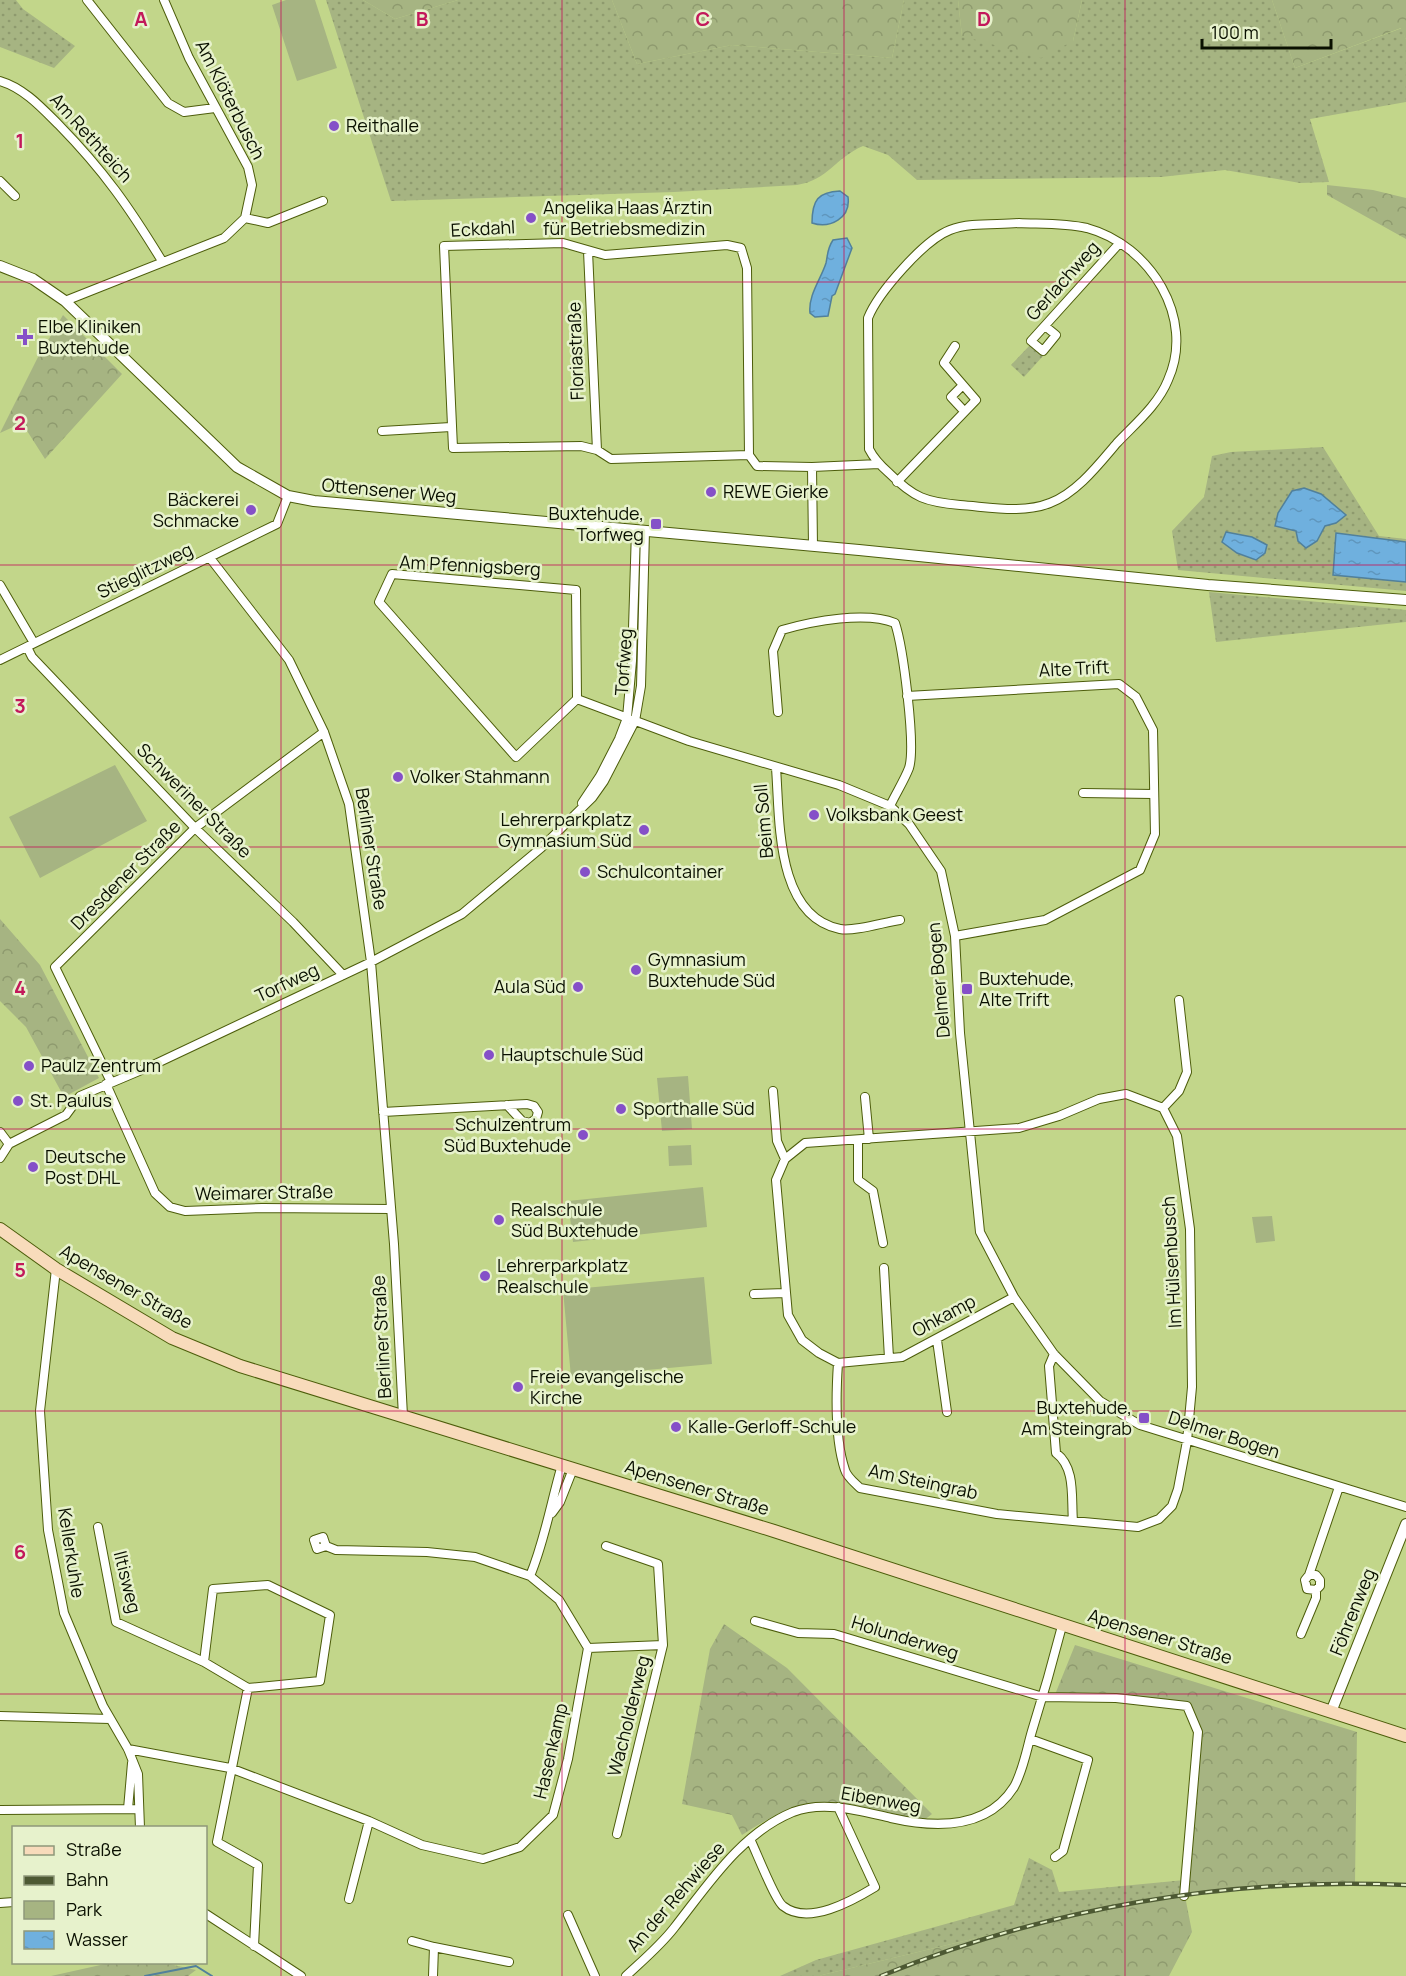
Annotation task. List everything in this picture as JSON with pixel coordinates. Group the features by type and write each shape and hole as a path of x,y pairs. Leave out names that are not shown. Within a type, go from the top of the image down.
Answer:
{"main road":[{"name":"Apensener Straße","path":"0,1229 56,1269 172,1338 240,1366 774,1531 1406,1736"}],"street":[{"path":"87,0 168,103 184,112 215,108"},
{"name":"Am Klöterbusch","path":"164,0 215,108 248,167 252,185 245,218"},
{"name":"Am Rethteich","path":"0,81 32,98 97,164 128,205 162,261"},
{"path":"0,181 15,196"},
{"path":"65,301 224,238 245,218 268,223 323,201"},
{"path":"1019,224 1086,228 1120,243 1144,264 1170,301 1178,334 1177,349 1168,380 1153,404 1103,459 1064,496 1050,504 1027,508 930,502 911,495 879,464 869,449 868,318 873,306 885,291 933,241 950,230 962,227 1019,224"},
{"name":"Eckdahl","path":"749,455 611,459 597,450 581,446 453,448 444,246 563,243 605,255 727,244 741,248 747,268 749,455 758,466 812,467 879,464"},
{"name":"Gerlachweg","path":"1045,326 1056,335 1043,351 1031,342 1045,326 1120,243"},
{"name":"Floriastraße","path":"588,251 597,450"},
{"name":"Ottensener Weg","path":"0,266 33,279 65,301 237,467 288,496 314,501 859,550 1208,585 1406,600"},
{"path":"897,482 976,400 944,363 955,346"},
{"path":"963,385 951,397 964,411"},
{"path":"382,431 451,427"},
{"path":"812,467 813,546"},
{"name":"Stieglitzweg","path":"0,660 278,524 288,496"},
{"name":"Torfweg","path":"9,1144 66,1115 80,1096 371,962 462,914 541,848 576,813 600,776 631,719 641,686 640,530"},
{"name":"Berliner Straße","path":"210,558 289,660 324,732 349,804 371,962 391,1209 403,1416"},
{"name":"Am Pfennigsberg","path":"392,574 576,590 578,699 516,757 379,602 392,574"},
{"name":"Schweriner Straße","path":"0,585 30,645 32,657 195,828 290,919 343,975"},
{"path":"778,712 773,651 782,630 806,623 880,617 895,623 900,640 907,696 910,766 891,806"},
{"name":"Alte Trift","path":"907,696 1119,684 1136,697 1153,730 1155,834 1140,870 1045,920 955,936"},
{"path":"578,699 631,719"},
{"name":"Delmer Bogen","path":"631,719 776,768 839,785 891,806 909,824 941,870 955,936 969,1133 980,1232 1014,1297 1054,1354 1100,1401 1140,1425 1406,1507"},
{"name":"Dresdener Straße","path":"109,1083 55,968 195,828 324,732"},
{"name":"Beim Soll","path":"776,768 785,867 793,888 804,905 818,919 841,929 900,920"},
{"path":"1083,793 1153,794"},
{"path":"838,1363 802,1341 788,1315 776,1180 785,1159 805,1143 1019,1128 1059,1116 1099,1099 1126,1094 1163,1108 1179,1091 1187,1072 1179,1000"},
{"name":"Weimarer Straße","path":"109,1083 156,1193 170,1207 185,1211 262,1208 391,1209"},
{"path":"773,1091 777,1141 785,1159"},
{"path":"865,1097 869,1139"},
{"path":"383,1112 507,1105"},
{"name":"Im Hülsenbusch","path":"1163,1108 1177,1136 1190,1229 1192,1387 1187,1441"},
{"path":"0,1132 9,1144 0,1158"},
{"path":"858,1140 858,1180 873,1191 883,1243"},
{"name":"Ohkamp","path":"884,1268 889,1358"},
{"name":"Kellerkuhle","path":"56,1269 40,1411 48,1530 64,1613 138,1774 140,1826"},
{"path":"754,1294 786,1293"},
{"name":"Ohkamp","path":"838,1363 902,1357 1014,1297"},
{"path":"937,1340 946,1412"},
{"path":"1054,1354 1049,1366 1056,1453 1064,1458 1070,1473 1073,1521"},
{"name":"Am Steingrab","path":"838,1363 836,1384 845,1473 860,1488 997,1514 1138,1527 1158,1520 1172,1506 1178,1489 1187,1441"},
{"path":"530,1576 551,1513 552,1499 568,1467"},
{"path":"1301,1634 1316,1598 1316,1590 1309,1590 1305,1586 1305,1580 1309,1575 1339,1487"},
{"name":"Föhrenweg","path":"1331,1712 1406,1524"},
{"name":"Iltisweg","path":"98,1527 116,1622 204,1662"},
{"path":"326,1545 336,1550 427,1552 475,1557 530,1576 559,1600 588,1648"},
{"path":"606,1546 658,1564 663,1645"},
{"path":"268,1584 330,1615 320,1681 248,1688 204,1662 213,1589 268,1584"},
{"name":"Holunderweg","path":"755,1621 798,1633 834,1634 1043,1697 1116,1698 1187,1706 1198,1732 1184,1896"},
{"name":"Eibenweg","path":"750,1839 794,1812 816,1807 838,1808 922,1825 963,1823 988,1812 1004,1800 1015,1785 1043,1697 1062,1626"},
{"name":"Wacholderweg","path":"588,1648 663,1645 616,1834"},
{"name":"Hasenkamp","path":"128,1749 230,1768 369,1821 422,1845 483,1859 520,1847 553,1815 568,1760 588,1648"},
{"path":"248,1688 230,1768 217,1842 258,1865 254,1946"},
{"path":"0,1716 111,1719"},
{"path":"1030,1739 1088,1760 1063,1851 1055,1857"},
{"path":"128,1809 132,1759"},
{"path":"750,1839 782,1905 797,1914 841,1907 875,1887 838,1808"},
{"path":"0,1809 139,1809"},
{"path":"349,1899 369,1821"},
{"name":"An der Rehwiese","path":"626,1976 660,1944 704,1888 750,1839"},
{"path":"207,1915 301,1976"},
{"path":"568,1916 595,1976"},
{"path":"412,1941 509,1962"},
{"path":"434,1947 434,1976"}],"green space":[{"path":"0,0 16,0 23,9 75,46 54,68 0,47"},
{"path":"286,0 315,0 337,68 297,81 272,5"},
{"path":"326,0 363,0 395,19 458,0 612,0 637,64 732,45 892,58 904,0 958,0 962,36 1073,41 1082,0 1272,0 1295,68 1402,28 1406,40 1406,102 1310,119 1329,182 1300,183 1225,170 1161,177 917,180 888,155 863,146 845,156 824,174 797,185 674,192 391,201"},
{"path":"363,0 458,0 395,19"},
{"path":"612,0 904,0 892,58 732,45 637,64"},
{"path":"958,0 1082,0 1073,41 1041,58 962,36"},
{"path":"1272,0 1406,0 1406,40 1401,28 1295,68"},
{"path":"1327,185 1373,190 1406,198 1406,239 1327,195"},
{"path":"63,315 122,374 45,459 22,423 0,433 37,359"},
{"path":"1031,344 1043,356 1024,377 1011,365"},
{"path":"1323,447 1379,536 1406,539 1406,591 1178,570 1172,531 1204,497 1212,456 1231,452"},
{"path":"1209,592 1406,610 1406,622 1216,642"},
{"path":"115,765 147,821 40,878 9,817"},
{"path":"0,919 40,965 99,1078 64,1097 26,1027 0,1001"},
{"path":"688,1076 692,1129 662,1131 657,1078"},
{"path":"691,1145 692,1165 669,1166 668,1146"},
{"path":"703,1187 707,1227 573,1242 568,1201"},
{"path":"1272,1216 1275,1241 1256,1243 1252,1217"},
{"path":"704,1277 712,1364 571,1377 563,1290"},
{"path":"724,1624 787,1668 932,1814 923,1821 874,1809 824,1802 791,1808 742,1835 732,1815 682,1804 710,1649"},
{"path":"1075,1645 1357,1732 1355,1883 1274,1885 1185,1896 1192,1932 1169,1976 818,1976 1076,1914 1184,1896 1198,1732 1187,1706 1054,1697"},
{"path":"1029,1858 1052,1870 1059,1892 1185,1880 1184,1896 1076,1914 818,1976 780,1976 816,1960 1014,1905"},
{"path":"105,1964 169,1964 196,1970 188,1976 51,1976"}],"water":[{"path":"840,191 848,197 843,216 832,223 812,223 813,208 818,199 826,193"},
{"path":"847,238 852,248 835,294 832,296 828,316 815,317 810,313 811,300 826,263 830,246 833,240"},
{"path":"1304,488 1321,494 1346,515 1336,523 1325,526 1317,541 1306,548 1298,541 1296,531 1275,526 1278,513 1292,491"},
{"path":"1226,532 1252,537 1267,545 1265,553 1256,560 1237,553 1222,542"},
{"path":"1336,533 1406,542 1406,582 1333,575"}],"waterway":[{"path":"145,1976 196,1966 212,1976"}],"railway":[{"path":"881,1976 944,1952 1008,1932 1073,1915 1139,1902 1206,1892 1272,1886 1406,1885"}],"place":[{"name":"Reithalle","path":"334,126"},
{"name":"Angelika Haas Ärztin für Betriebsmedizin","path":"531,218"},
{"name":"Elbe Kliniken Buxtehude","path":"25,337"},
{"name":"REWE Gierke","path":"711,492"},
{"name":"Bäckerei Schmacke","path":"251,510"},
{"name":"Buxtehude, Torfweg","path":"656,524"},
{"name":"Volker Stahmann","path":"398,777"},
{"name":"Volksbank Geest","path":"814,815"},
{"name":"Lehrerparkplatz Gymnasium Süd","path":"644,830"},
{"name":"Schulcontainer","path":"585,872"},
{"name":"Gymnasium Buxtehude Süd","path":"636,970"},
{"name":"Aula Süd","path":"578,987"},
{"name":"Buxtehude, Alte Trift","path":"967,989"},
{"name":"Hauptschule Süd","path":"489,1055"},
{"name":"Paulz Zentrum","path":"29,1066"},
{"name":"St. Paulus","path":"18,1101"},
{"name":"Sporthalle Süd","path":"621,1109"},
{"name":"Schulzentrum Süd Buxtehude","path":"583,1135"},
{"name":"Deutsche Post DHL","path":"33,1167"},
{"name":"Realschule Süd Buxtehude","path":"499,1220"},
{"name":"Lehrerparkplatz Realschule","path":"485,1276"},
{"name":"Freie evangelische Kirche","path":"518,1387"},
{"name":"Buxtehude, Am Steingrab","path":"1144,1418"},
{"name":"Kalle-Gerloff-Schule","path":"676,1427"}]}
